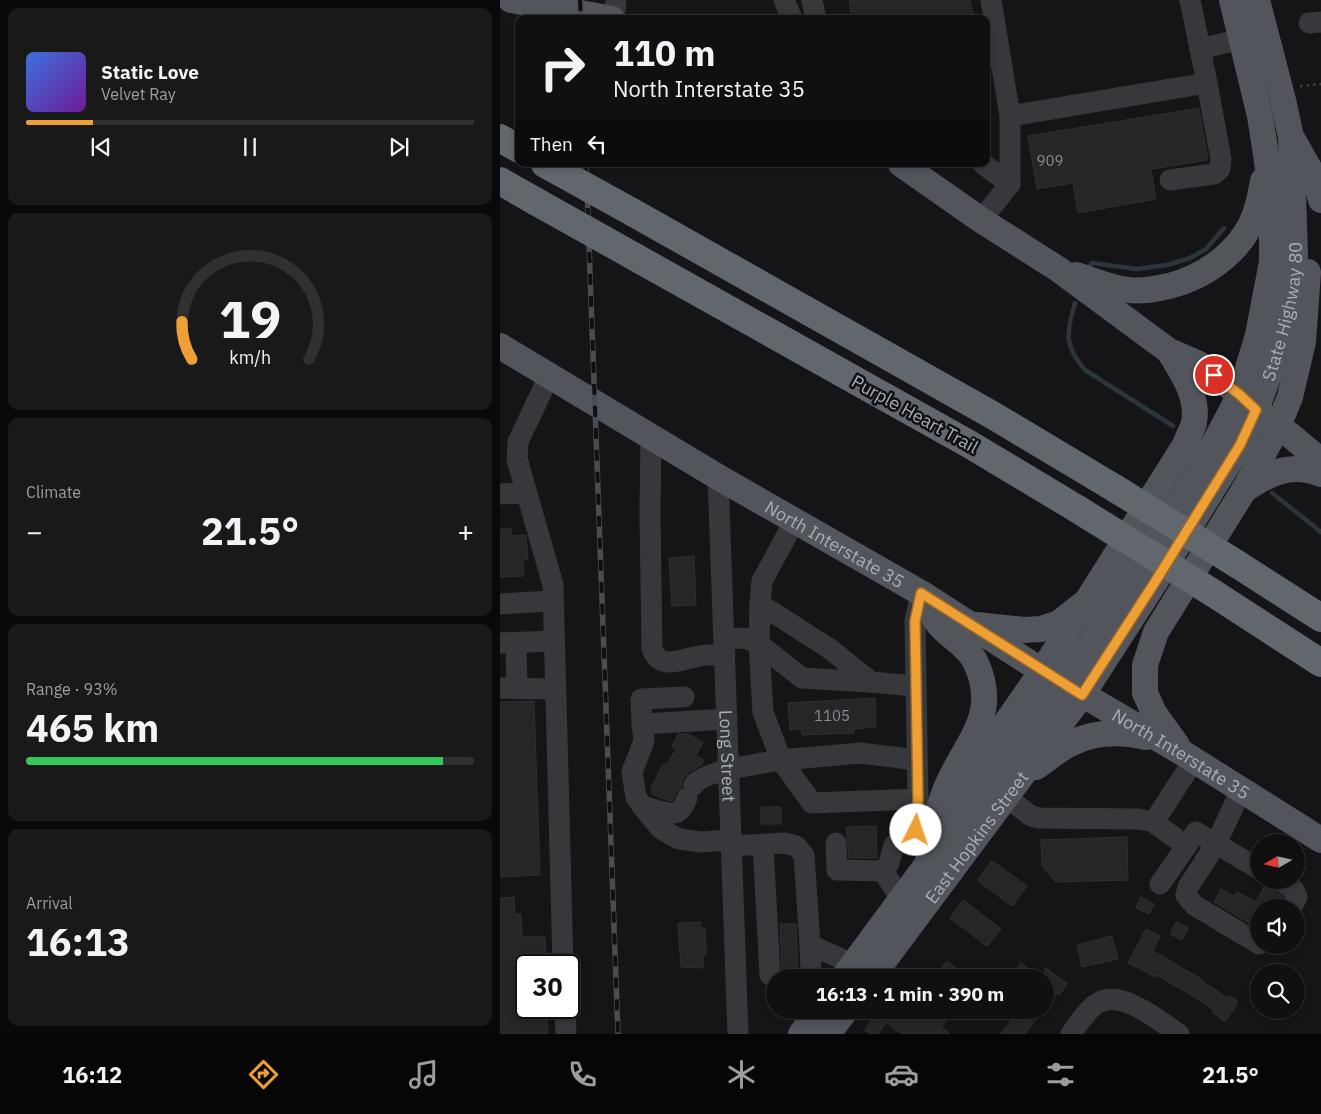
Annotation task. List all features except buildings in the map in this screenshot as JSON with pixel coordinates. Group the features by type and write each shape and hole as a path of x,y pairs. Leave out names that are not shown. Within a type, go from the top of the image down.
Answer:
{"highway":[{"path":"500,138 515,147"},
{"name":"Purple Heart Trail","path":"551,167 994,416 1238,564 1321,618"},
{"name":"Purple Heart Trail","path":"500,181 969,444 1213,593 1317,661"}],"main road":[{"path":"511,0 592,15"},
{"name":"State Highway 80","path":"1062,683 1155,582 1240,445 1272,262 1272,214 1260,116 1232,0"},
{"path":"1241,0 1284,172 1312,185"},
{"path":"1179,751 1154,713 1145,693 1145,665 1156,632 1244,490 1278,426 1296,374 1303,342 1308,262 1306,236 1301,212 1312,185 1291,137 1256,0"},
{"path":"1058,270 1128,290 1153,290 1185,282 1212,267 1228,254 1245,234 1257,210 1267,161"},
{"path":"905,167 981,220 1058,270 1169,351 1199,364 1321,461"},
{"name":"State Highway 80","path":"1248,402 1271,369 1292,288 1295,254 1312,185"},
{"name":"North Interstate 35","path":"500,346 718,477 921,593 1062,683 1179,751 1241,790 1307,837"},
{"path":"862,969 932,876 955,825 961,797 975,768 1062,683 1087,601 1185,445 1194,424 1194,402 1190,386 1169,351"},
{"path":"1244,490 1267,475 1289,468 1321,474"},
{"path":"921,593 938,622 961,643 976,662 985,704 980,726 957,765 945,791 923,869"},
{"path":"970,624 1024,630 1040,629 1059,623 1087,601"},
{"name":"East Hopkins Street","path":"862,969 1012,787 1062,683"},
{"path":"1012,787 1071,743 1110,732 1127,733 1179,751"},
{"name":"East Hopkins Street","path":"861,969 901,899 955,825"},
{"path":"801,1034 812,1019"},
{"path":"828,1034 839,1019"}],"street":[{"path":"614,15 616,0"},
{"path":"784,0 790,15"},
{"path":"812,0 815,15"},
{"path":"981,220 1010,184 1010,116 991,0"},
{"path":"1170,180 1214,174 1220,169 1222,159 1190,0"},
{"path":"1200,49 1241,40"},
{"path":"1010,116 1207,83"},
{"path":"987,167 1010,184"},
{"path":"549,376 508,459 526,493 553,585 563,954"},
{"path":"651,436 652,649 656,658 663,662 672,662 702,655 745,638 759,644 802,678 916,686"},
{"name":"Long Street","path":"718,477 730,769 738,1034"},
{"path":"500,494 526,493"},
{"path":"795,520 762,581 760,604 759,644 763,712 781,760 812,803 918,799"},
{"path":"901,899 886,867 894,845 909,839 916,830 918,799 915,621 921,593"},
{"path":"500,604 552,601"},
{"path":"760,604 830,649 872,682"},
{"path":"554,641 508,643 509,688 555,689"},
{"path":"684,697 641,699 644,741 632,772 636,797 661,829 679,839 763,846 785,843 796,846 804,855 811,969"},
{"path":"642,724 727,719"},
{"path":"1156,822 1179,751"},
{"path":"642,806 676,813 681,810 696,782 730,769 781,760 860,753 917,760"},
{"path":"1012,787 1031,816 1040,818 1138,818 1156,822 1156,824 1186,846"},
{"path":"1241,790 1216,844 1188,886 1186,895 1194,905 1250,938"},
{"path":"1160,884 1196,832 1250,864"},
{"path":"836,843 836,870 886,867 923,869"},
{"path":"763,846 771,969"},
{"path":"810,945 850,969"},
{"path":"736,976 766,981"},
{"path":"1071,1034 1096,1003 1108,999 1119,999 1129,1002 1179,1034"},
{"path":"565,1019 566,1034"}],"path":[{"path":"1293,87 1321,84"}],"waterway":[{"path":"1087,269 1092,263 1137,269 1167,265 1190,258 1206,249 1224,228"},
{"path":"1075,303 1069,331 1070,346 1073,354 1085,370 1173,426"},
{"path":"1272,493 1321,532"}],"railway":[{"path":"580,0 581,15"},
{"path":"586,167 618,1034"}],"route":[{"path":"916,830 918,799 915,621 921,593 1082,695 1240,445 1256,410 1214,375"}]}
